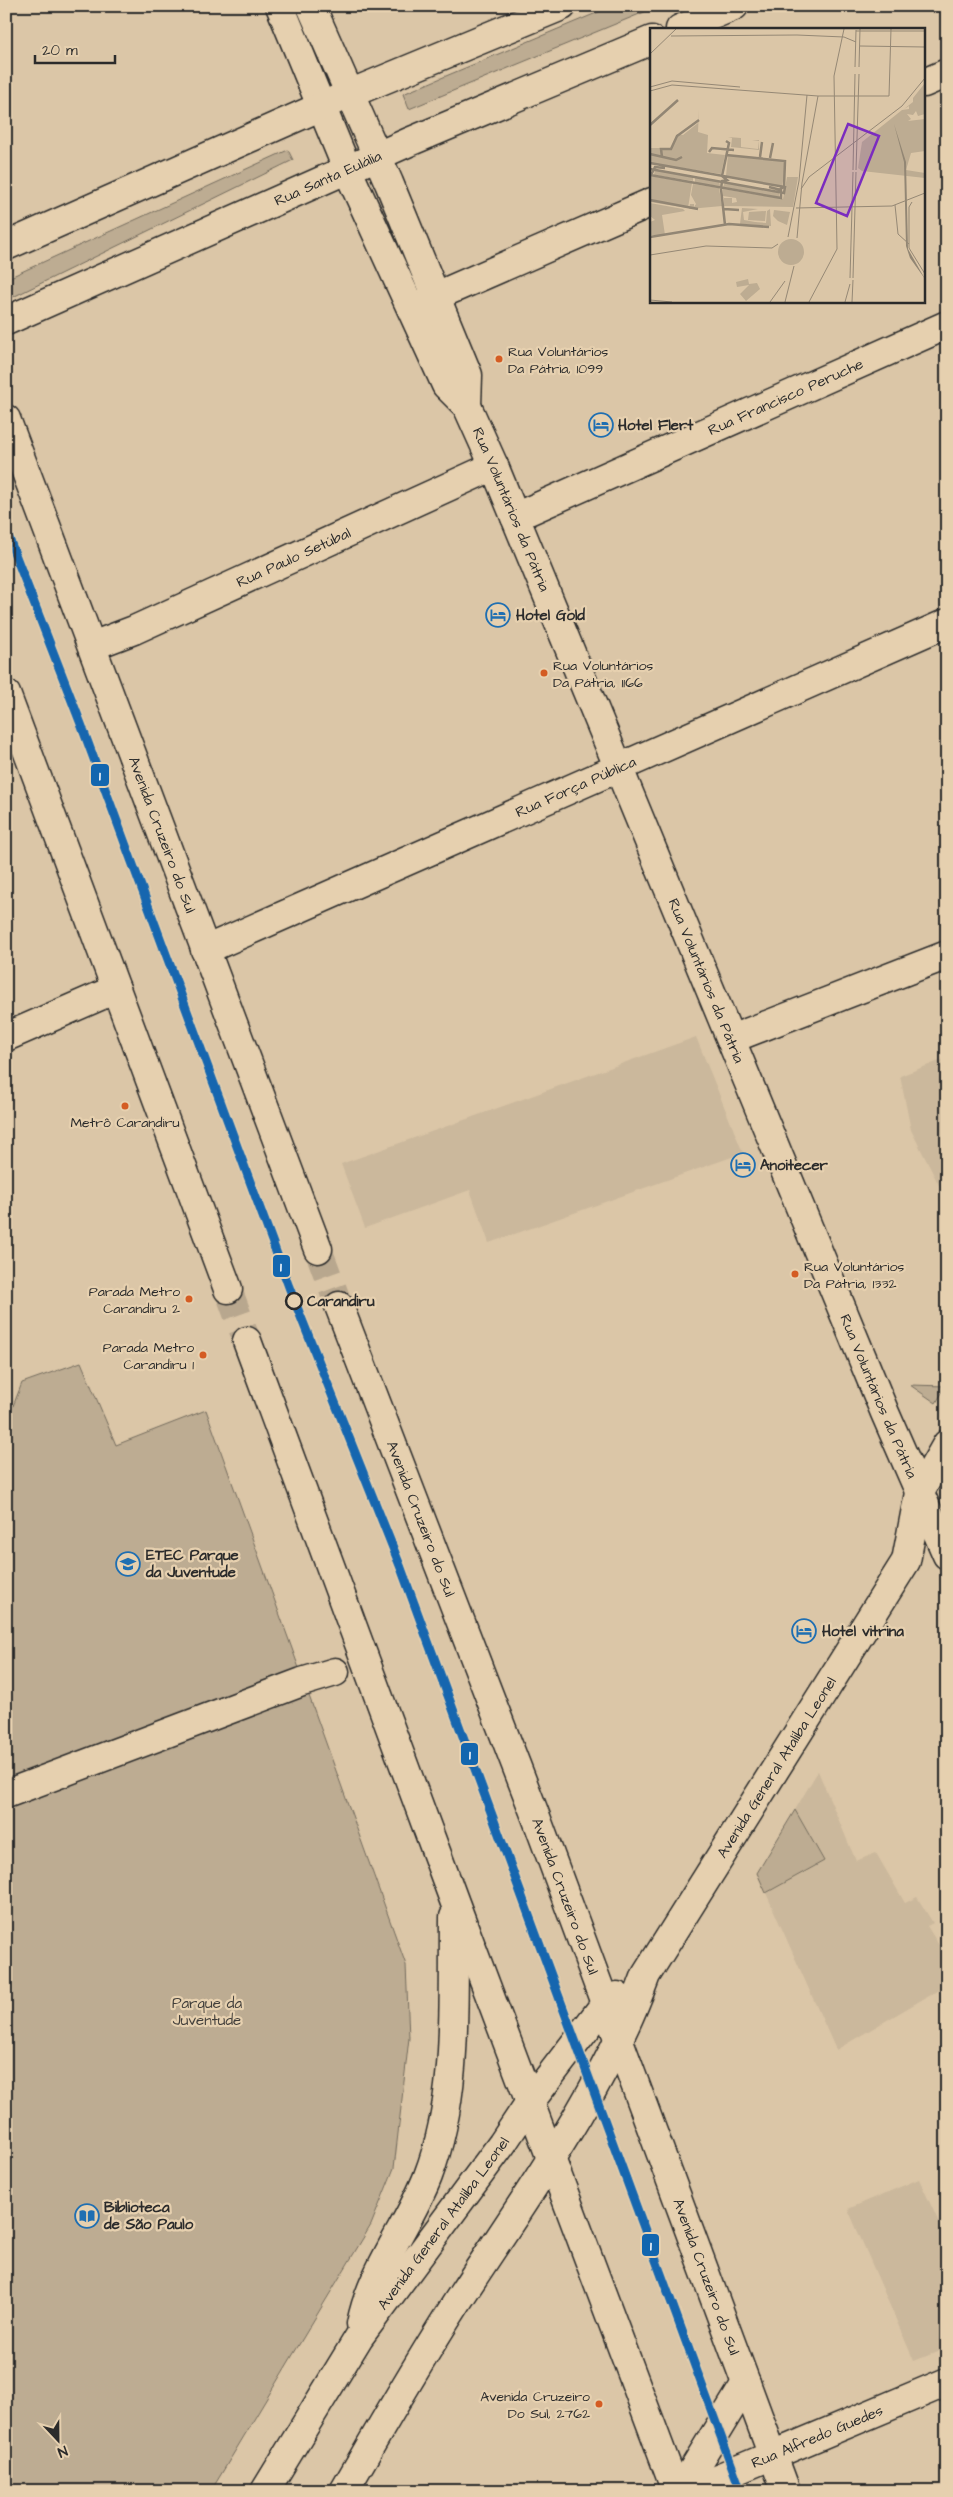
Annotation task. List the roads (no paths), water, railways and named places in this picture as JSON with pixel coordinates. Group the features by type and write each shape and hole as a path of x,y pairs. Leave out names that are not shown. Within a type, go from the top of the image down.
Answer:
{"main road":[{"name":"Rua Voluntários da Pátria","path":"280,6 348,170 446,385 467,406 494,466 919,1493 944,1540"},
{"name":"Rua Voluntários da Pátria","path":"311,6 377,156 468,376 467,406"},
{"path":"6,246 349,94 562,6"},
{"path":"682,28 734,6"},
{"name":"Rua Santa Eulália","path":"6,321 377,156 650,41"},
{"path":"926,82 947,73"},
{"path":"434,297 650,203"},
{"name":"Rua Francisco Peruche","path":"515,517 947,324"},
{"name":"Avenida Cruzeiro do Sul","path":"6,419 318,1249"},
{"name":"Rua Paulo Setúbal","path":"92,646 134,630 494,466"},
{"name":"Rua Força Pública","path":"205,950 618,766 947,623"},
{"path":"6,694 228,1289"},
{"path":"731,1040 947,955"},
{"path":"6,1036 116,989"},
{"name":"Avenida Cruzeiro do Sul","path":"339,1306 532,1807 786,2491"},
{"path":"247,1340 455,1903 678,2491"},
{"path":"919,1493 947,1444"},
{"name":"Avenida General Ataliba Leonel","path":"344,2491 430,2343 552,2158 619,2039 632,2013 646,1975 906,1561 919,1493"},
{"name":"Avenida General Ataliba Leonel","path":"906,1561 944,1540"},
{"path":"6,1794 302,1682 335,1672"},
{"path":"359,2337 364,2309 374,2281 428,2177 444,2120 452,2052 455,1903"},
{"name":"Avenida General Ataliba Leonel","path":"265,2491 359,2337 502,2144 530,2102 605,2004 646,1975"},
{"name":"Rua Alfredo Guedes","path":"687,2491 947,2382"},
{"path":"678,2491 746,2383"}],"tunnel":[{"path":"318,1249 339,1306"},
{"path":"228,1289 247,1341"}],"metro line":[{"name":"1","path":"6,531 81,724 289,1287 401,1568 741,2491"}],"place":[{"name":"Rua Voluntários Da Pátria, 1099","path":"499,359"},
{"name":"Hotel Flert","path":"601,425"},
{"name":"Hotel Gold","path":"498,615"},
{"name":"Rua Voluntários Da Pátria, 1166","path":"544,673"},
{"name":"Metrô Carandiru","path":"125,1106"},
{"name":"Anoitecer","path":"743,1165"},
{"name":"Rua Voluntários Da Pátria, 1332","path":"795,1274"},
{"name":"Parada Metro Carandiru 2","path":"189,1299"},
{"name":"Carandiru","path":"294,1301"},
{"name":"Parada Metro Carandiru 1","path":"203,1355"},
{"name":"ETEC Parque da Juventude","path":"128,1564"},
{"name":"Hotel vitrina","path":"804,1631"},
{"name":"Biblioteca de São Paulo","path":"87,2216"},
{"name":"Avenida Cruzeiro Do Sul, 2762","path":"599,2404"}],"park label":[{"name":"Parque da Juventude","path":"207,2012"}]}
